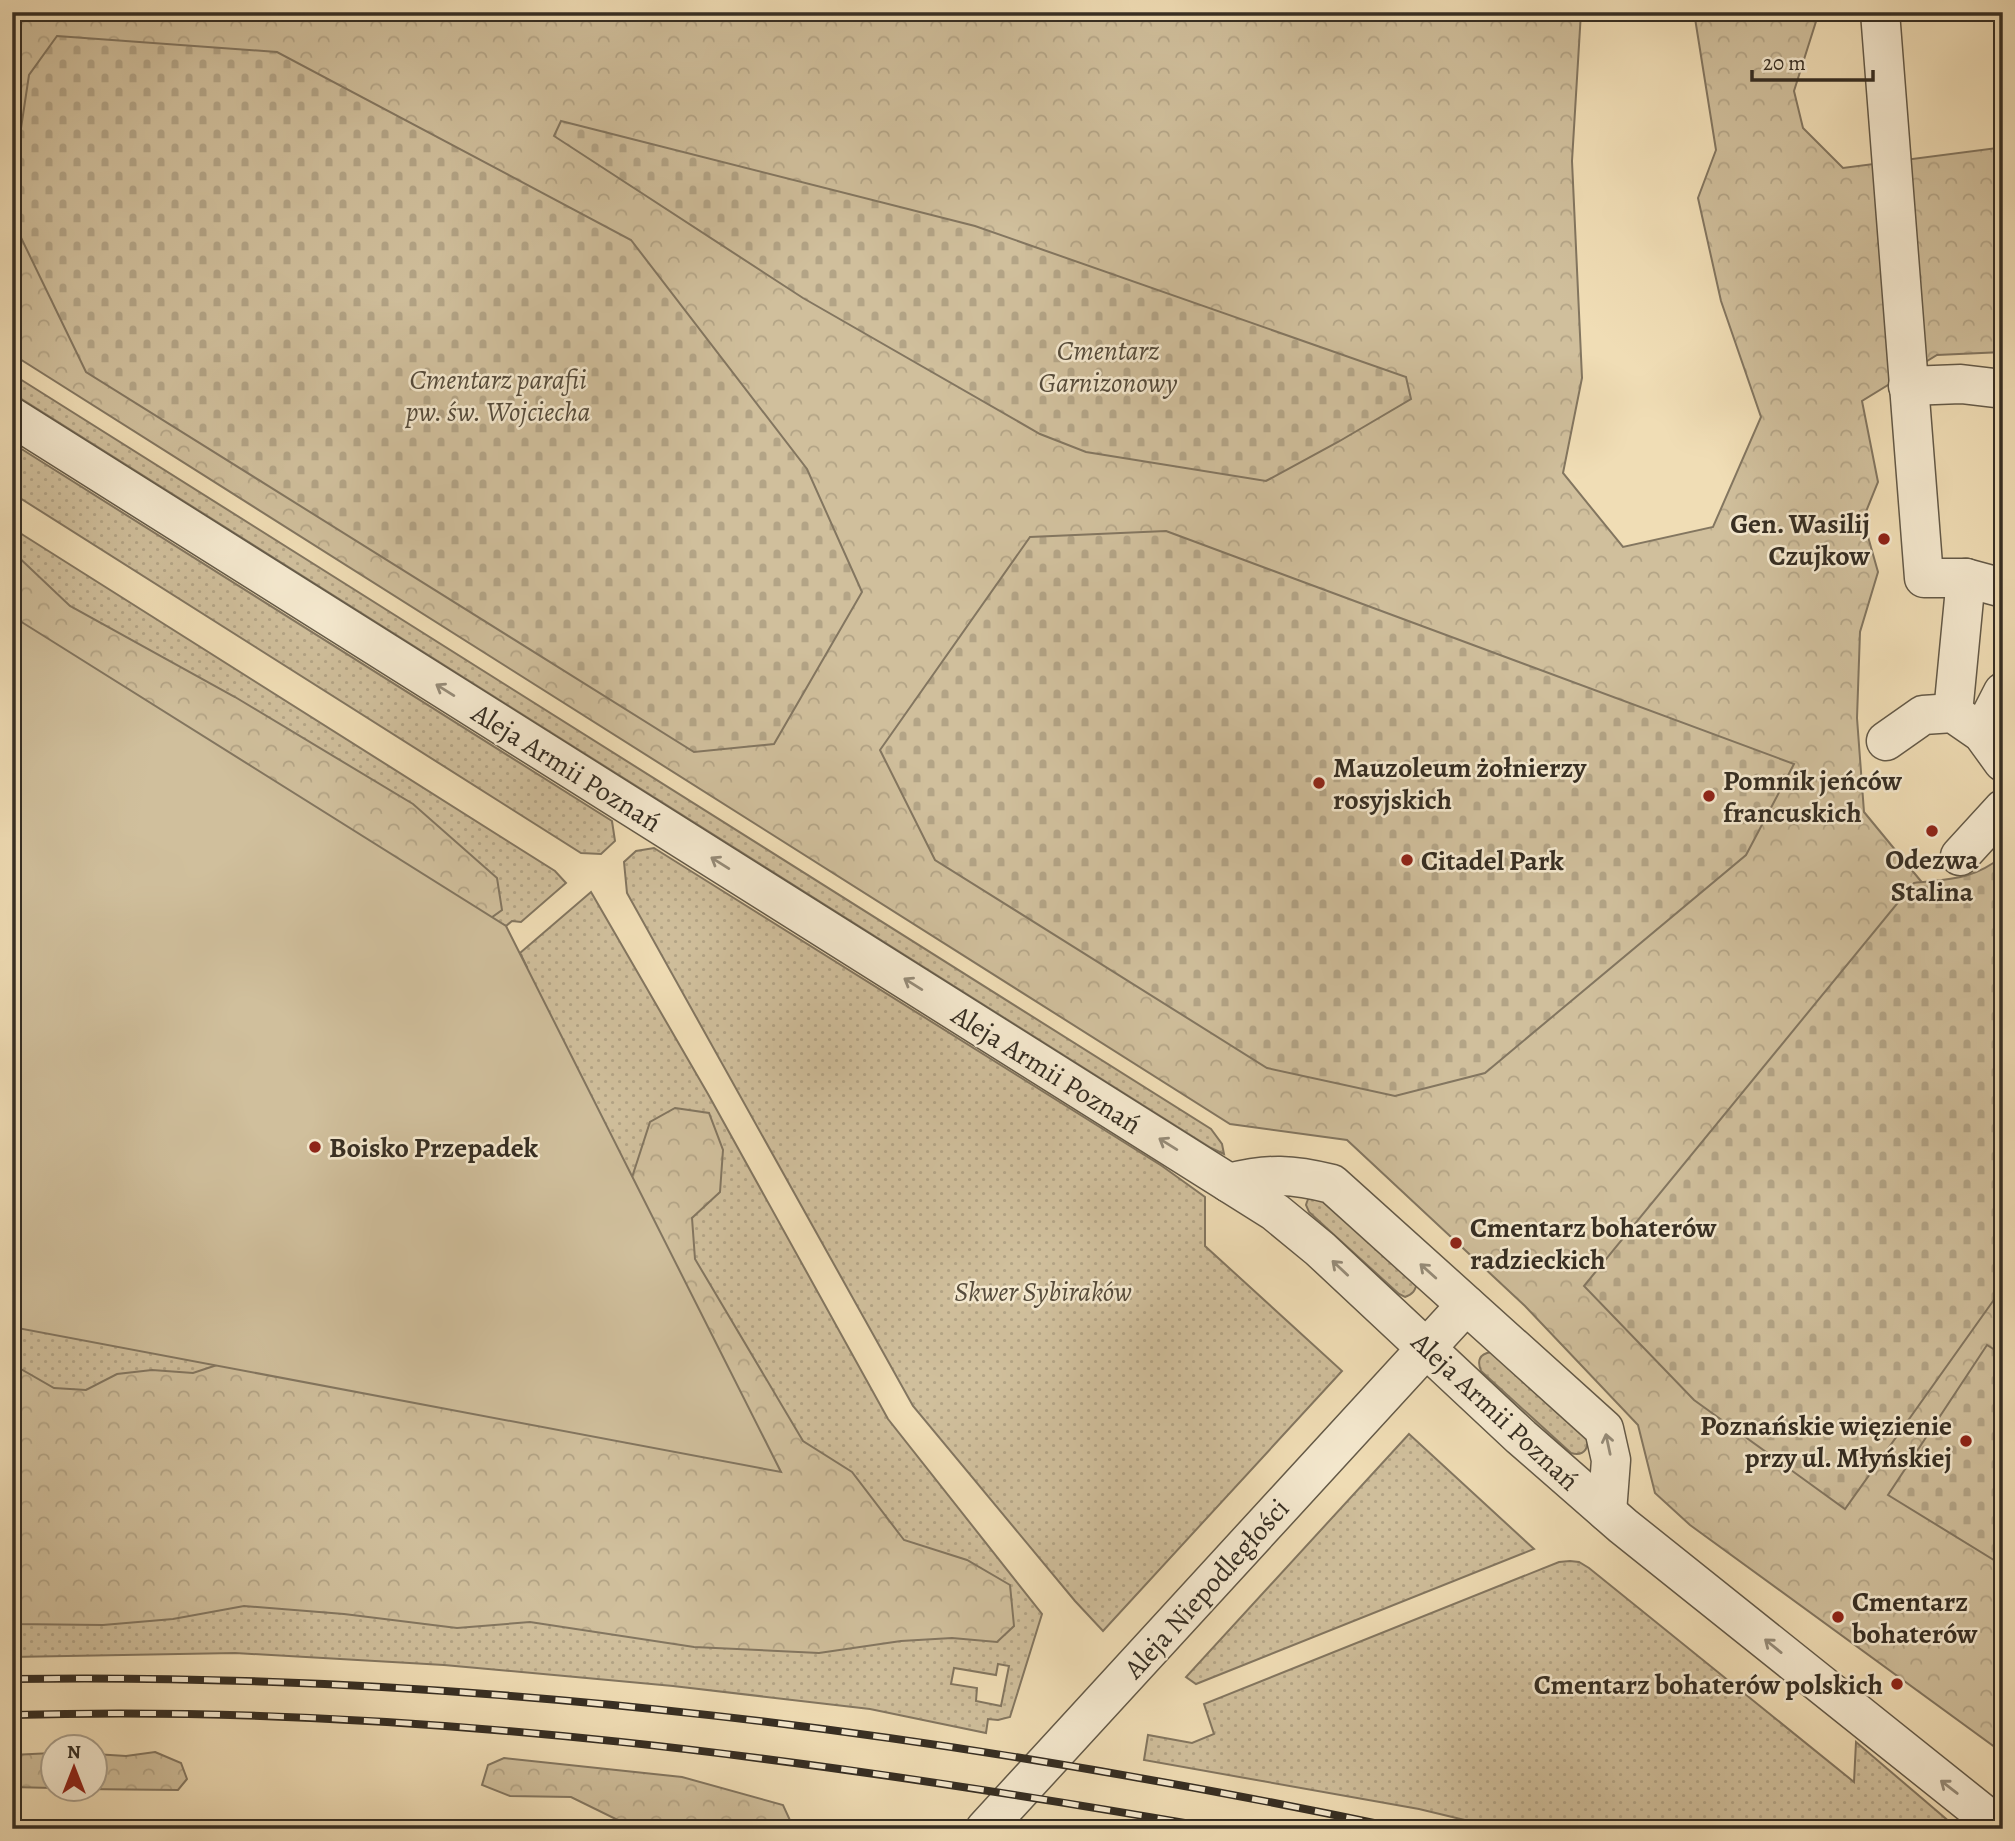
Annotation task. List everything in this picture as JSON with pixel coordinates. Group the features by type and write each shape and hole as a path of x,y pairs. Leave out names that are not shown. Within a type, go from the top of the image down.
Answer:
{"street":[{"path":"1880,12 1924,578 1966,578 2003,587"},
{"path":"1908,386 1961,384 2003,389"},
{"name":"Aleja Armii Poznań","path":"12,417 1275,1212 1320,1249 1521,1437 1607,1512 2002,1829"},
{"path":"1966,578 1988,744"},
{"path":"1988,744 2003,692"},
{"path":"1886,741 1923,715 1988,744"},
{"path":"1960,856 2003,809"},
{"path":"1229,1183 1256,1176 1296,1175 1332,1184 1604,1429 1611,1460 1607,1512"},
{"name":"Aleja Niepodległości","path":"985,1829 1466,1305"}],"green space":[{"name":"Citadel Park","path":"12,12 1581,12 1572,161 1582,378 1563,473 1623,547 1713,527 1761,417 1721,301 1698,198 1716,150 1694,12 1819,12 1794,91 1803,128 1843,168 1997,148 2003,152 2003,352 1937,355 1862,401 1878,482 1863,519 1878,572 1860,632 1857,718 1864,812 1929,891 2003,906 2003,1753 1690,1525 1655,1493 1638,1425 1525,1306 1347,1140 1230,1124 12,354"},
{"name":"Cmentarz parafii pw. św. Wojciecha","path":"57,36 277,52 631,240 807,469 862,592 774,744 694,752 86,372 12,219 12,188 29,75"},
{"name":"Cmentarz Garnizonowy","path":"561,121 975,226 1406,377 1411,399 1266,481 1086,452 1040,434 803,298 554,136"},
{"path":"12,374 1211,1129 1222,1144 1224,1154 12,393"},
{"path":"12,443 612,821 615,841 601,854 581,853 12,493"},
{"path":"12,528 555,871 566,883 521,922 512,921 506,926 12,713"},
{"path":"1166,531 1794,764 1746,855 1485,1073 1395,1096 1267,1068 935,860 880,750 1030,537"},
{"path":"12,551 70,606 235,697 413,804 497,878 502,910 474,930 12,693"},
{"name":"Boisko Przepadek","path":"12,616 506,926 781,1472 12,1327"},
{"name":"Skwer Sybiraków","path":"654,848 1162,1166 1205,1197 1205,1246 1342,1371 1103,1631 913,1406 627,893 624,862 636,851"},
{"name":"Cmentarz bohaterów radzieckich","path":"2003,856 2003,1287 1845,1509 1694,1400 1584,1286 1914,883 1971,874"},
{"path":"591,892 708,1094 888,1419 1042,1614 1010,1717 988,1719 986,1733 870,1709 673,1686 444,1665 235,1653 12,1657 12,1256 527,967 520,953","holes":["998,1664 1009,1666 1001,1706 976,1701 977,1688 951,1684 954,1668 996,1675"]},
{"path":"675,1108 709,1113 723,1150 720,1192 692,1218 695,1259 803,1441 852,1472 904,1540 967,1560 1010,1585 1014,1626 997,1642 952,1638 901,1641 819,1653 694,1647 530,1622 457,1628 344,1614 244,1606 173,1619 103,1625 12,1624 12,1364 54,1388 86,1390 117,1374 152,1370 193,1373 217,1365 624,1202 650,1122"},
{"path":"1319,1193 1417,1283 1412,1293 1405,1297 1399,1294 1309,1212 1306,1205 1308,1200"},
{"path":"1987,1345 2003,1355 2002,1565 1888,1495"},
{"path":"1491,1352 1585,1435 1587,1447 1583,1452 1571,1453 1481,1371 1480,1358"},
{"path":"1409,1434 1534,1549 1196,1684 1186,1677"},
{"path":"1559,1562 1579,1562 1589,1568 1854,1782 1856,1742 1958,1829 1502,1829 1419,1809 1144,1760 1148,1735 1192,1743 1214,1734 1204,1704"},
{"path":"155,1752 181,1763 187,1779 178,1790 108,1789 108,1755 126,1756"},
{"path":"38,1754 38,1788 12,1787 12,1755"},
{"path":"504,1758 682,1777 783,1805 794,1829 636,1829 571,1797 510,1796 482,1785 488,1765"}],"railway":[{"path":"12,1679 187,1679 363,1686 537,1698 712,1715 1059,1764 1403,1829"},
{"path":"12,1715 164,1714 316,1718 619,1742 920,1780 1220,1829"}],"place":[{"name":"Gen. Wasilij Czujkow","path":"1884,539"},
{"name":"Mauzoleum żołnierzy rosyjskich","path":"1319,783"},
{"name":"Pomnik jeńców francuskich","path":"1709,796"},
{"name":"Odezwa Stalina","path":"1932,831"},
{"name":"Citadel Park","path":"1407,860"},
{"name":"Boisko Przepadek","path":"315,1147"},
{"name":"Cmentarz bohaterów radzieckich","path":"1456,1243"},
{"name":"Poznańskie więzienie przy ul. Młyńskiej","path":"1966,1441"},
{"name":"Cmentarz bohaterów","path":"1838,1617"},
{"name":"Cmentarz bohaterów polskich","path":"1897,1684"}]}
